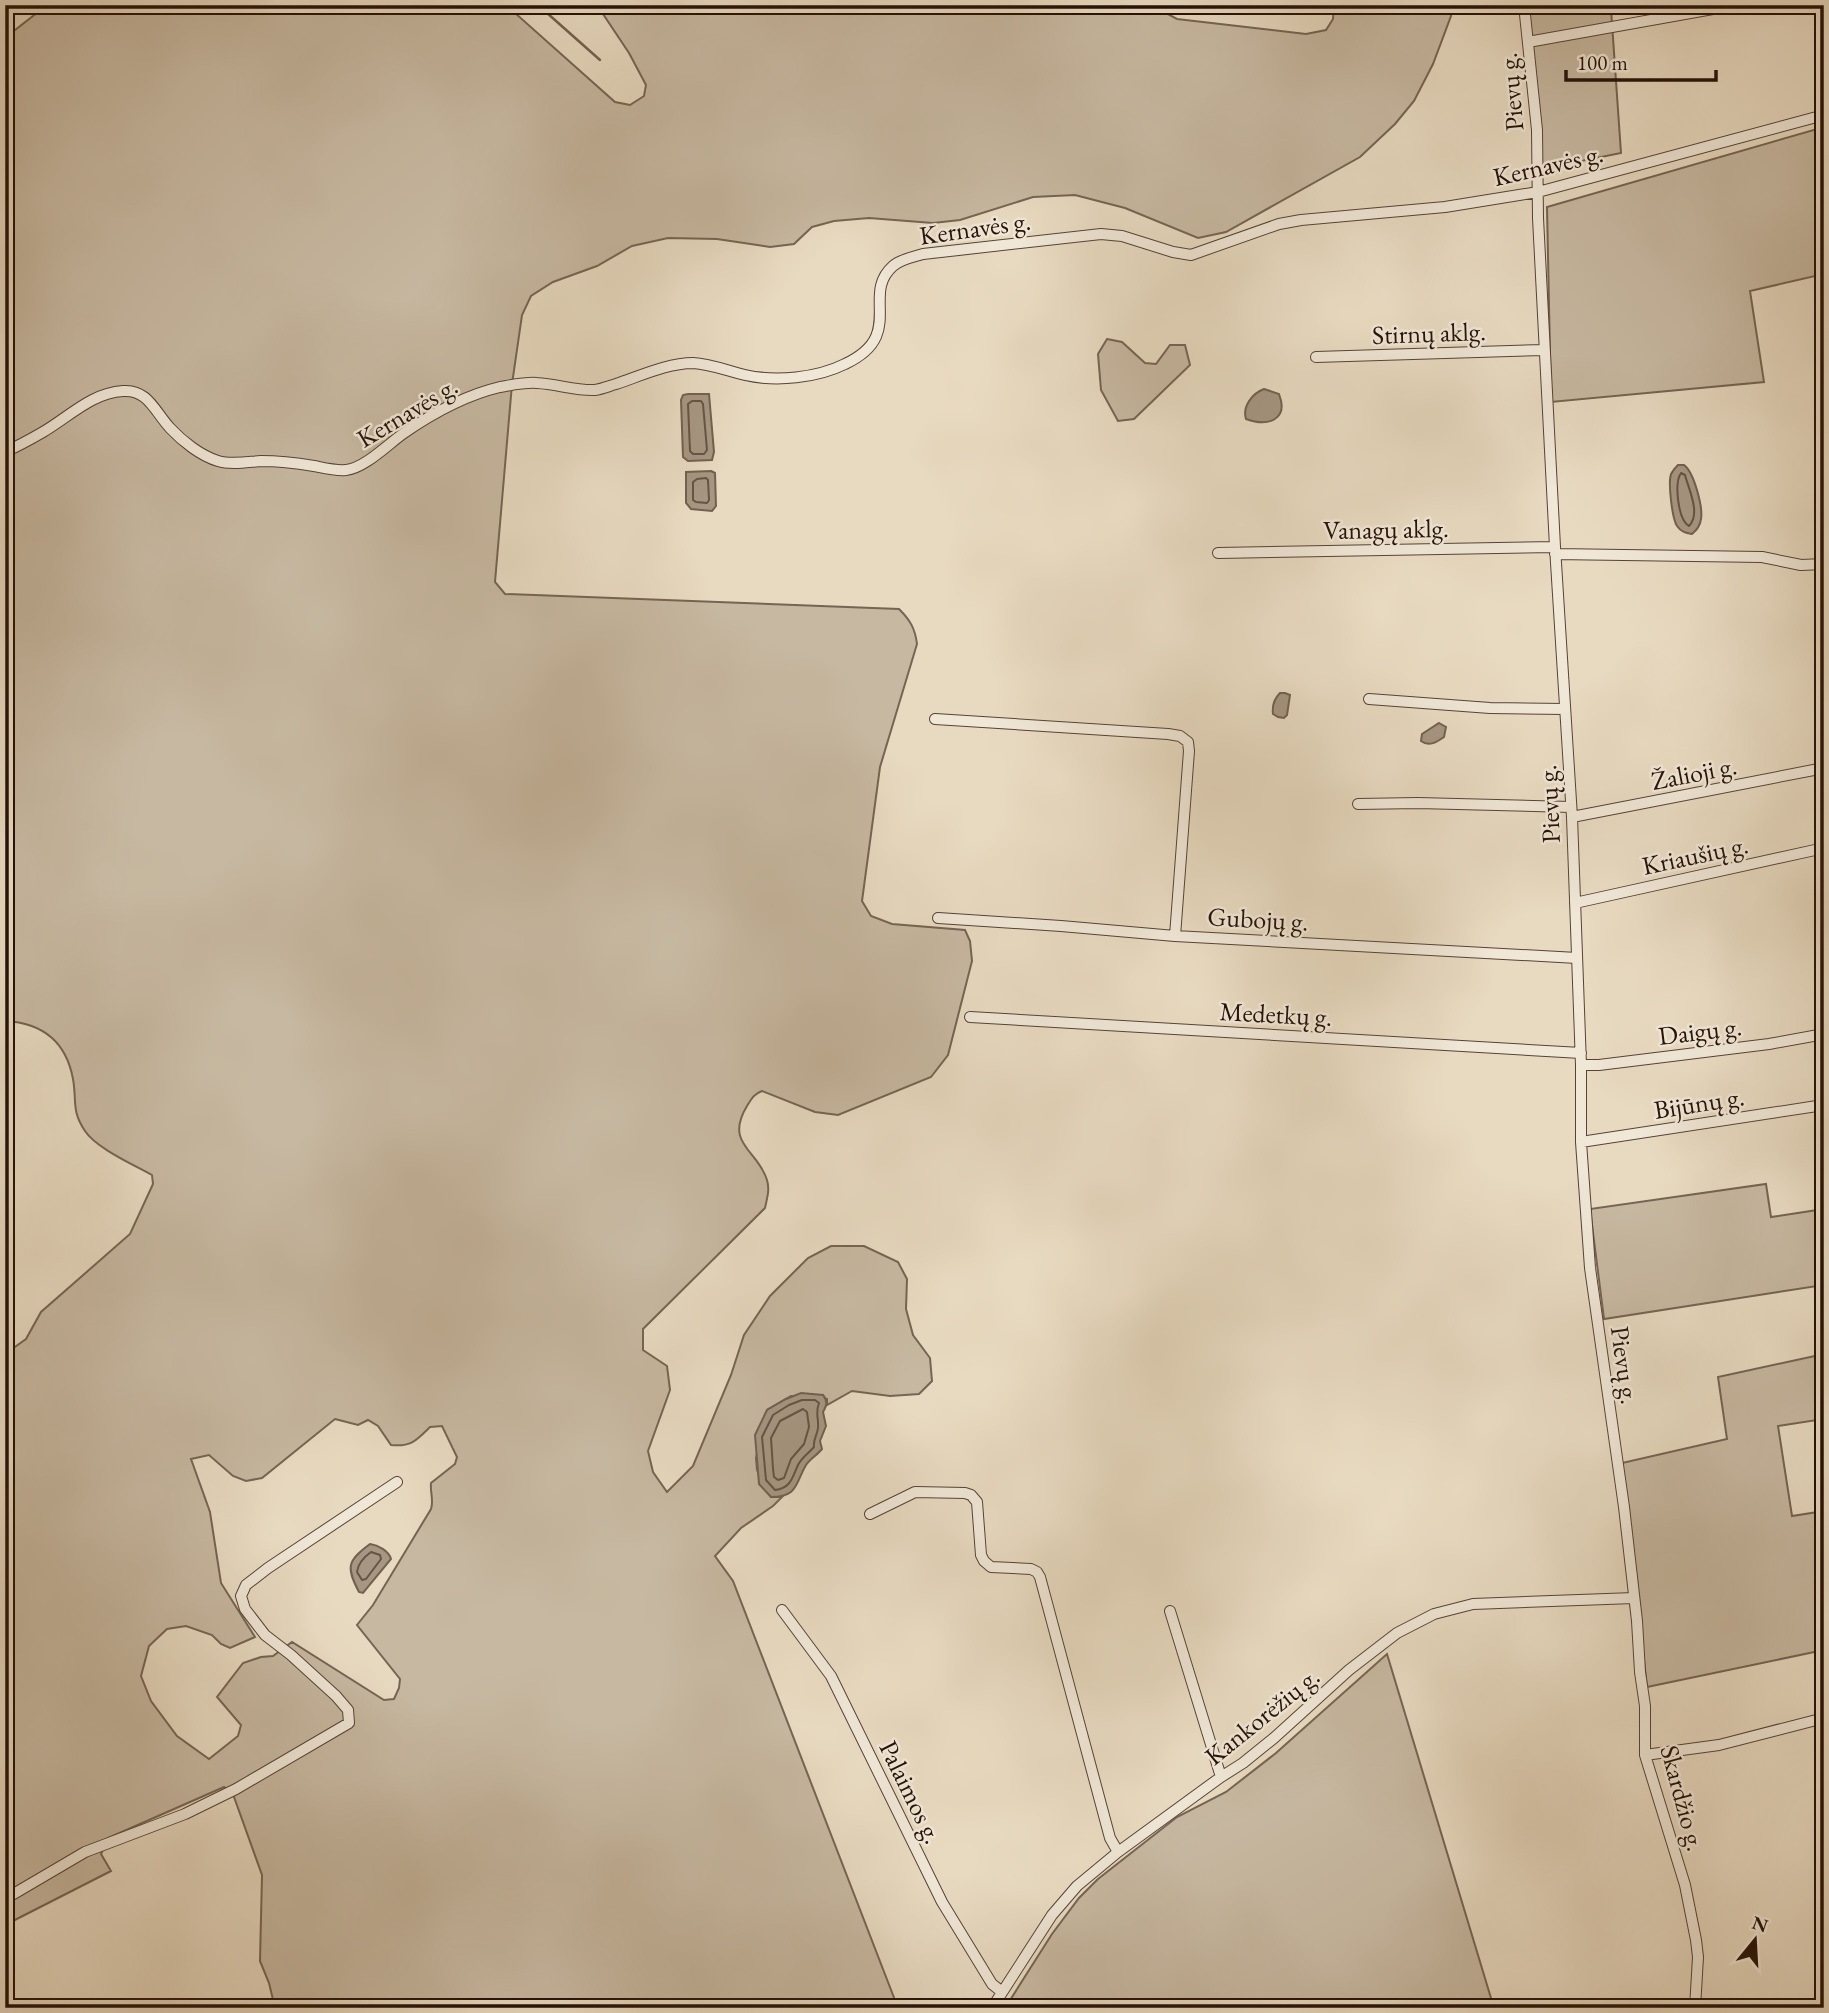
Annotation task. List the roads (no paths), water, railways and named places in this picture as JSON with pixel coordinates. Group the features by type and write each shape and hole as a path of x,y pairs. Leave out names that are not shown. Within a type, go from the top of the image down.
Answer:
{"street":[{"name":"Pievų g.","path":"1524,5 1536,130 1555,551 1572,812 1581,1052 1581,1142 1590,1268 1624,1507 1634,1598"},
{"path":"1528,42 1735,5"},
{"name":"Kernavės g.","path":"5,452 45,431 90,401 125,390 147,397 171,429 199,452 219,462 284,461 346,470 365,461 446,407 497,388 537,383 598,390 690,363 771,377 800,376 831,370 847,363 876,340 880,327 883,281 892,266 923,254 1101,234 1122,236 1191,256 1279,224 1445,207 1538,192 1824,115"},
{"name":"Stirnų aklg.","path":"1316,357 1545,350"},
{"name":"Vanagų aklg.","path":"1218,553 1555,551 1762,557 1801,565 1824,564"},
{"path":"1369,699 1490,708 1565,709"},
{"path":"934,719 1168,734 1180,736 1188,742 1175,936"},
{"name":"Žalioji g.","path":"1358,804 1418,803 1572,812 1824,768"},
{"name":"Kriaušių g.","path":"1575,903 1824,848"},
{"name":"Gubojų g.","path":"938,918 1175,936 1577,958"},
{"name":"Medetkų g.","path":"970,1017 1581,1052"},
{"name":"Daigų g.","path":"1581,1065 1599,1066 1769,1044 1824,1034"},
{"name":"Bijūnų g.","path":"1581,1142 1824,1107"},
{"path":"5,1899 85,1852 185,1814 236,1789 349,1723 348,1710 291,1655 265,1635 245,1609 242,1596 246,1585 268,1568 397,1482"},
{"path":"870,1514 915,1492 971,1495 977,1502 981,1555 984,1561 991,1567 1031,1569 1037,1572 1058,1638 1110,1838 1118,1852"},
{"name":"Skardžio g.","path":"1634,1598 1645,1706 1645,1755 1685,1885 1694,1929 1698,1957 1695,2008"},
{"name":"Kankorėžių g.","path":"992,2008 1065,1899 1092,1872 1243,1763 1349,1670 1397,1633 1434,1614 1473,1604 1634,1598"},
{"name":"Palaimos g.","path":"782,1610 831,1676 942,1902 992,1984 1002,1992"},
{"path":"1170,1611 1221,1777"},
{"path":"1645,1755 1719,1745 1824,1717"}],"water":[{"path":"1264,389 1279,394 1279,415 1262,422 1246,419 1249,401"},
{"path":"709,394 714,452 712,460 688,461 683,457 681,400 683,395"},
{"path":"1678,465 1684,465 1688,469 1699,498 1701,521 1692,534 1684,532 1675,522 1670,478"},
{"path":"686,472 715,473 716,506 712,511 691,509 686,503"},
{"path":"1280,693 1290,695 1287,715 1284,718 1273,714 1274,703"},
{"path":"1439,723 1446,727 1444,737 1430,744 1421,741 1422,734"},
{"path":"801,1393 823,1395 826,1399 823,1412 826,1426 820,1441 822,1449 806,1465 791,1492 771,1497 759,1484 755,1435 767,1410"},
{"path":"370,1544 383,1549 391,1559 363,1593 359,1592 352,1576 351,1565 357,1555"}],"waterway":[{"path":"538,5 600,60"}]}
